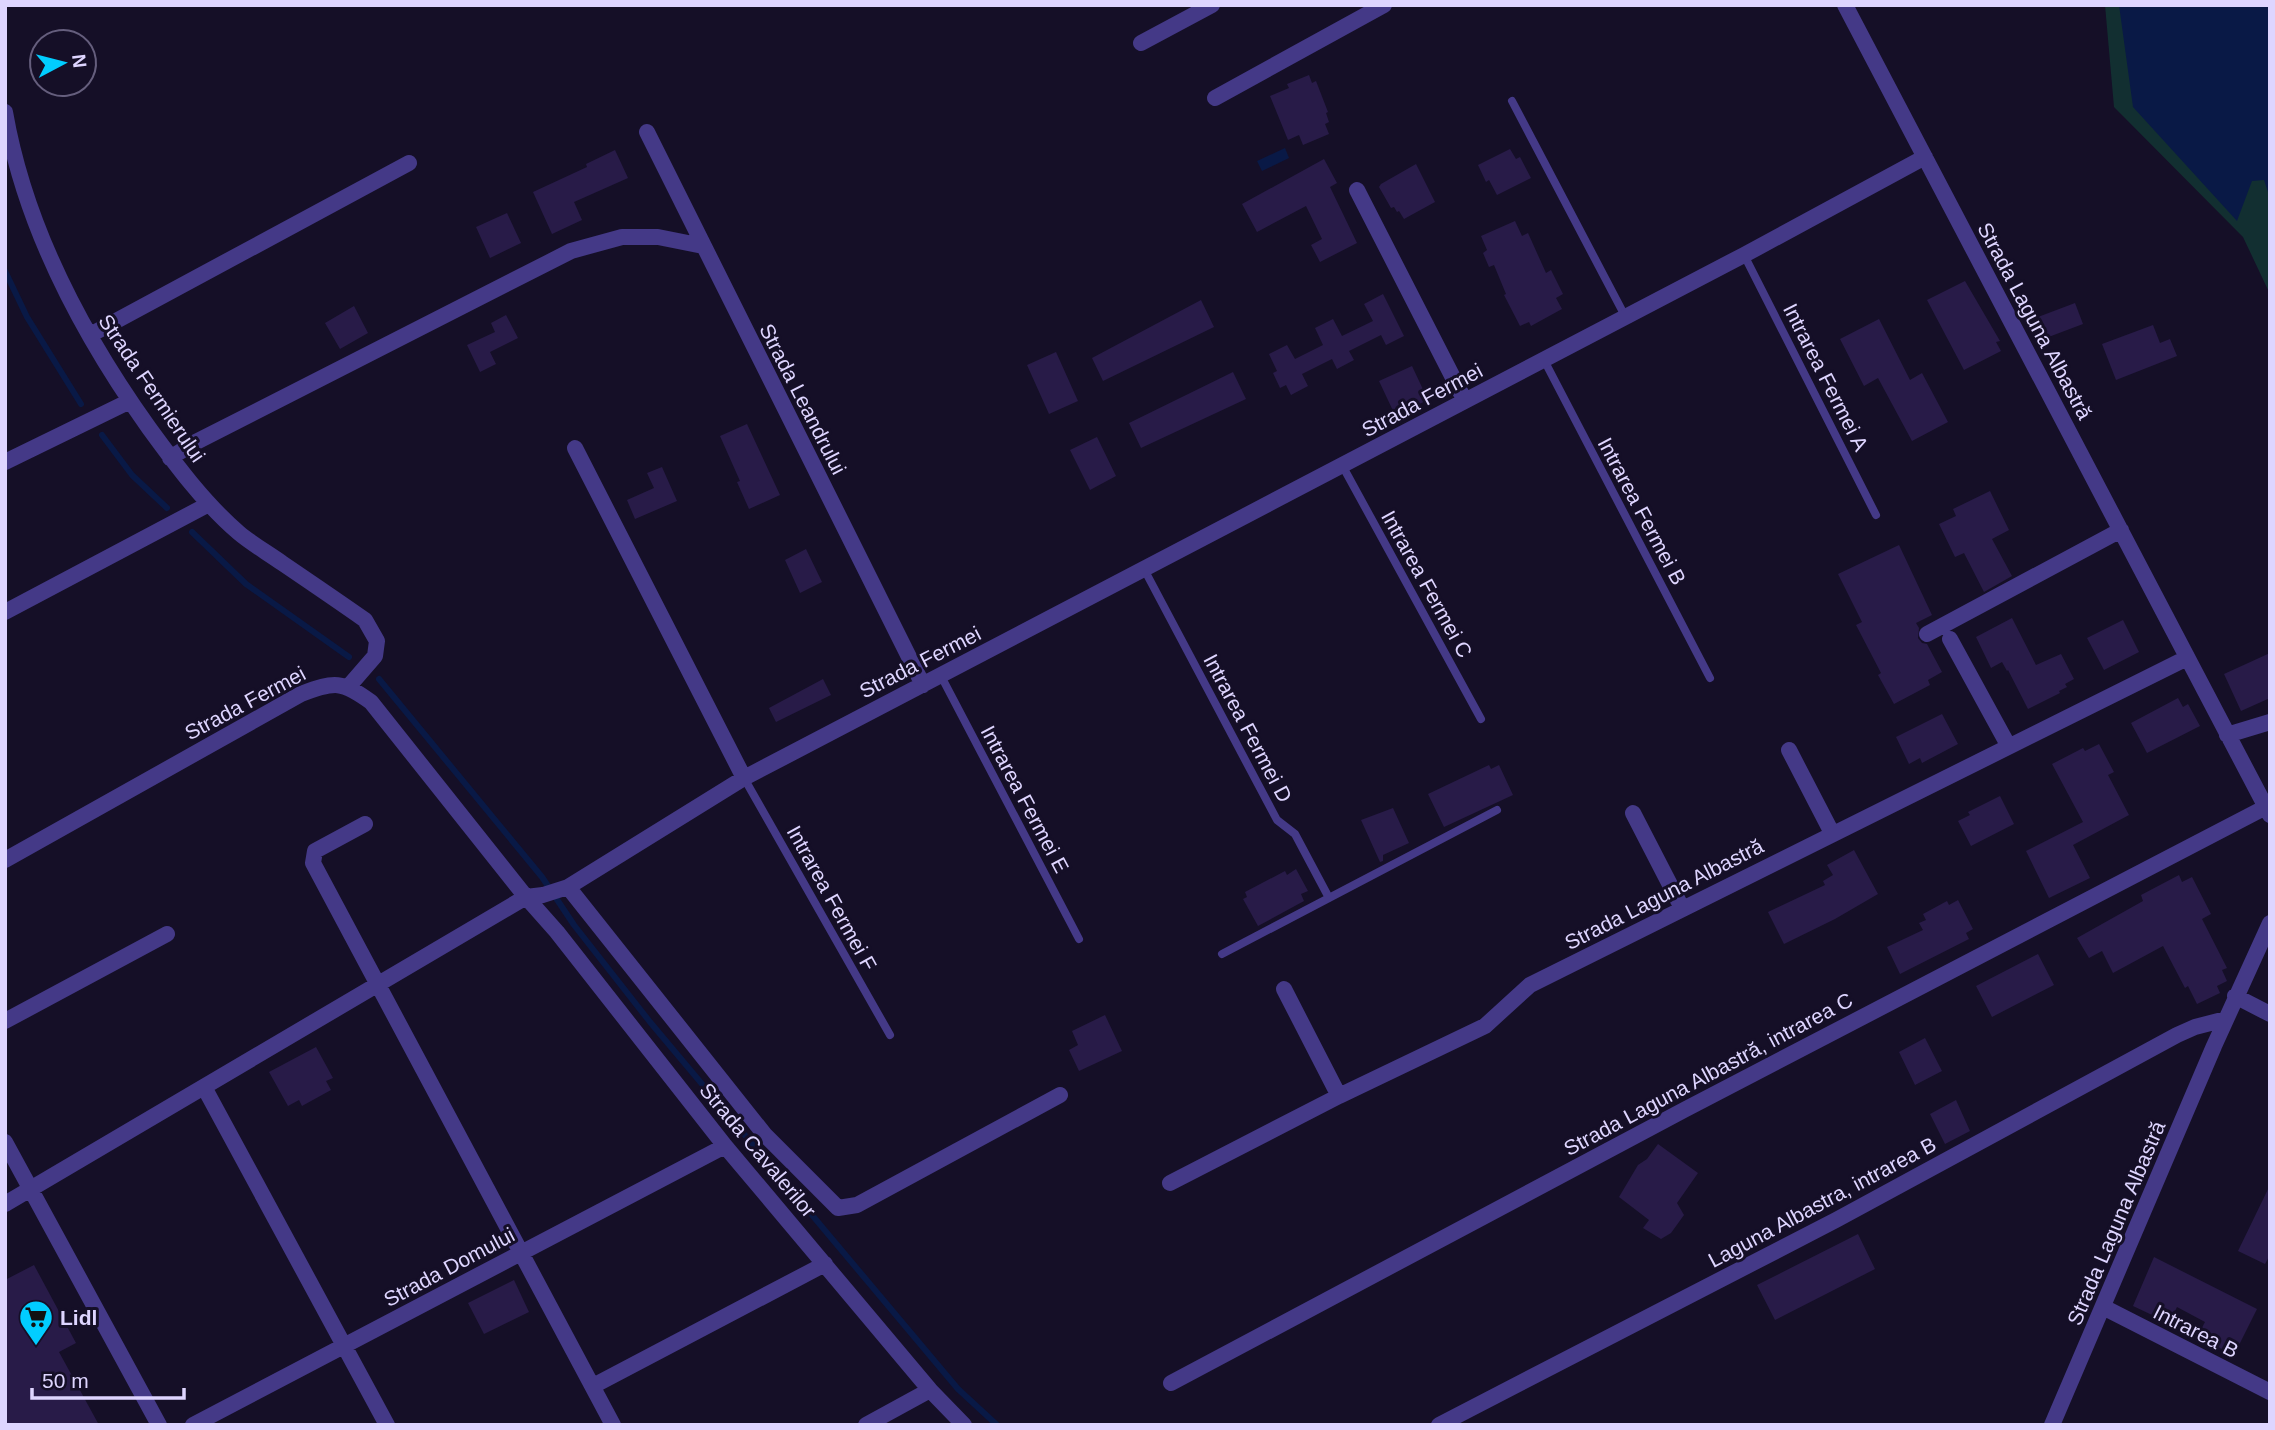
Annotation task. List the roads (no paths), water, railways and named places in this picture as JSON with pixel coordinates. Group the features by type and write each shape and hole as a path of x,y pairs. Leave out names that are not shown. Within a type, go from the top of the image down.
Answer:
{"street":[{"path":"1141,43 1212,5"},
{"path":"1215,98 1384,5"},
{"name":"Strada Laguna Albastră","path":"1844,5 2268,811"},
{"name":"Strada Fermierului","path":"5,112 25,194 75,310 130,401 170,458 209,504 240,533 365,620 377,641 375,656 349,686"},
{"name":"Strada Leandrului","path":"647,132 923,685"},
{"name":"Strada Fermei","path":"526,897 568,887 744,778 1744,255 1925,157"},
{"path":"90,335 409,163"},
{"path":"1357,191 1465,401"},
{"path":"170,458 194,443 571,251 622,237 658,237 703,246"},
{"path":"5,463 130,401"},
{"path":"575,449 744,778"},
{"path":"5,612 209,504"},
{"path":"1927,634 2121,530"},
{"path":"1950,639 2008,745"},
{"name":"Strada Laguna Albastră","path":"1170,1182 1485,1026 1530,985 1832,832 2187,658"},
{"name":"Strada Fermei","path":"5,860 302,694 324,685 349,686"},
{"path":"5,1204 526,897 371,702 349,686"},
{"path":"2227,735 2270,722"},
{"path":"1788,750 1832,832"},
{"name":"Strada Laguna Albastră, intrarea C","path":"1171,1383 1696,1103 2268,811"},
{"path":"1633,813 1682,908"},
{"path":"365,824 315,851 313,863 613,1425"},
{"path":"568,887 765,1135 838,1208 857,1205 1059,1095"},
{"name":"Strada Cavalerilor","path":"526,897 557,932 725,1146 930,1390 964,1425"},
{"name":"Strada Laguna Albastră","path":"2052,1425 2235,996 2270,923"},
{"path":"5,1021 167,934"},
{"path":"1284,989 1339,1096"},
{"path":"2235,996 2270,1014"},
{"name":"Laguna Albastra, intrarea B","path":"1439,1425 1836,1220 2177,1035 2226,1019"},
{"path":"204,1087 387,1425"},
{"path":"5,1142 159,1425"},
{"name":"Strada Domului","path":"193,1425 725,1146"},
{"path":"593,1386 825,1264"},
{"name":"Intrarea B","path":"2103,1307 2270,1392"},
{"path":"866,1425 930,1390"}],"lane":[{"path":"1512,101 1625,316"},
{"name":"Intrarea Fermei A","path":"1744,255 1876,515"},
{"name":"Intrarea Fermei B","path":"1544,360 1710,678"},
{"name":"Intrarea Fermei C","path":"1342,465 1481,719"},
{"name":"Intrarea Fermei D","path":"1144,569 1277,820 1295,834 1328,896"},
{"name":"Intrarea Fermei E","path":"941,676 1079,939"},
{"name":"Intrarea Fermei F","path":"744,778 890,1035"},
{"path":"1222,954 1328,896 1497,810"}],"water":[{"path":"2119,5 2270,5 2270,198 2264,180 2252,181 2237,221 2133,107"},
{"path":"1285,148 1289,158 1262,171 1257,161"}],"waterway":[{"path":"5,271 27,317 81,404"},
{"path":"102,435 132,475 167,508"},
{"path":"192,532 246,584 349,657"},
{"path":"379,679 542,877 574,925 650,1022 958,1389 997,1425"}],"place":[{"name":"Lidl","path":"36,1347"}]}
